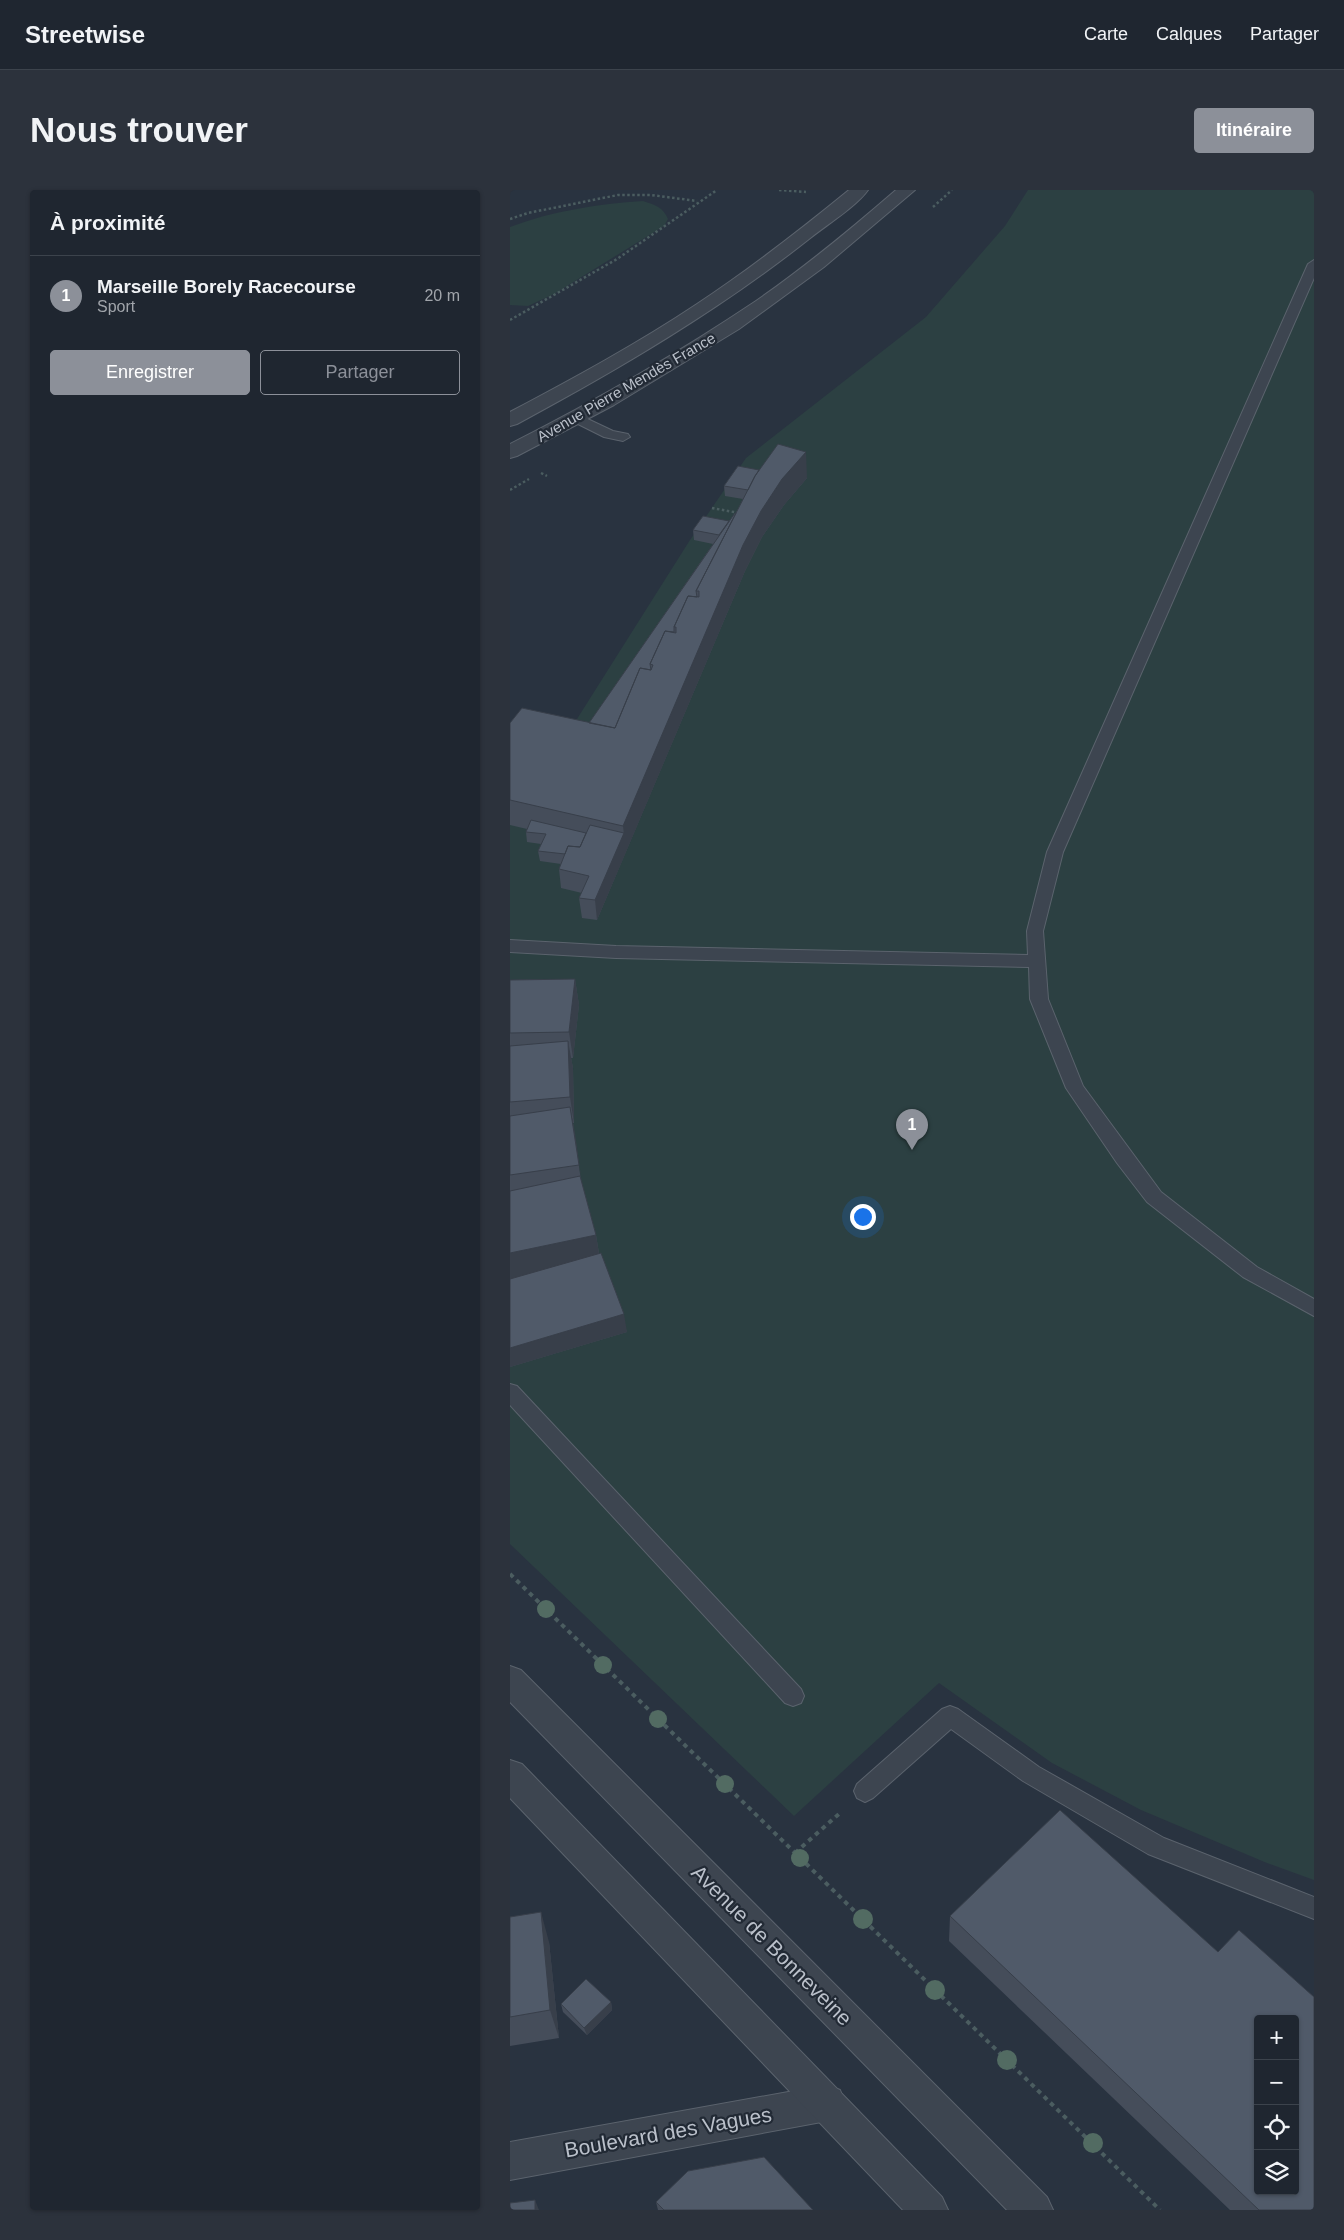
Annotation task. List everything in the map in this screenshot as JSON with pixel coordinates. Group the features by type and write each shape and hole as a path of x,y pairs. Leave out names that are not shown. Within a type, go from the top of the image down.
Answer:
{"street":[{"name":"Avenue Pierre Mendès France","path":"510,420 607,367 728,291 809,232 859,190"},
{"name":"Avenue Pierre Mendès France","path":"510,452 577,418 666,367 764,303 848,240 906,190"},
{"name":"Avenue de Bonneveine","path":"510,1680 1034,2210"},
{"path":"510,1774 929,2210"},
{"name":"Boulevard des Vagues","path":"510,2161 827,2104"}],"lane":[{"path":"1314,264 1055,852 1035,931 1039,999 1075,1088 1124,1158 1154,1197 1250,1272 1314,1308"},
{"path":"577,418 609,434 623,437"},
{"path":"510,946 616,952 1036,962"},
{"path":"510,1392 793,1696"},
{"path":"865,1791 950,1716 1031,1774 1156,1846 1314,1908"}],"path":[{"path":"510,320 573,286 626,253 670,224 698,201 717,190"},
{"path":"779,190 810,192"},
{"path":"510,219 528,213 618,195 651,195 698,201"},
{"path":"541,473 547,476"},
{"path":"712,508 740,513"},
{"path":"510,1574 1160,2210"}],"green space":[{"path":"1028,190 1314,190 1314,1880 1267,1863 1141,1810 1052,1763 939,1683 794,1816 510,1544 510,755 565,738 690,540 746,458 926,317 1005,226"},
{"path":"643,201 655,205 664,212 668,219 664,226 554,294 528,306 510,305 510,227 526,221 575,209"}],"building":[{"path":"778,444 806,452 782,479 761,511 743,545 623,826 510,800 510,723 522,708 615,728 640,668 651,670 653,665 650,664 665,631 676,633 676,627 674,627 688,596 699,597 699,591 696,591 755,476"},
{"path":"738,466 759,470 748,490 724,486"},
{"path":"735,513 696,591 697,597 688,596 674,627 674,632 665,631 650,664 651,670 640,668 615,728 589,723"},
{"path":"703,516 729,521 719,535 693,530"},
{"path":"531,820 586,833 580,847 568,846 565,854 538,851 546,834 526,832"},
{"path":"590,825 624,833 595,900 579,898 589,876 559,869 568,846 580,847"},
{"path":"575,979 569,1032 510,1033 510,980"},
{"path":"568,1041 570,1097 510,1102 510,1046"},
{"path":"570,1107 579,1165 510,1175 510,1116"},
{"path":"580,1176 596,1235 510,1253 510,1191"},
{"path":"601,1253 624,1314 510,1348 510,1279"},
{"path":"1060,1810 1218,1952 1239,1930 1314,1997 1314,2210 1259,2210 950,1916"},
{"path":"541,1912 550,2010 510,2017 510,1917"},
{"path":"586,1979 611,2002 584,2028 561,2004"},
{"path":"764,2157 813,2210 664,2210 656,2202 688,2171"},
{"path":"535,2200 535,2210 510,2210 510,2203"}],"place":[{"name":"Marseille Borely Racecourse","path":"912,1150"}]}
